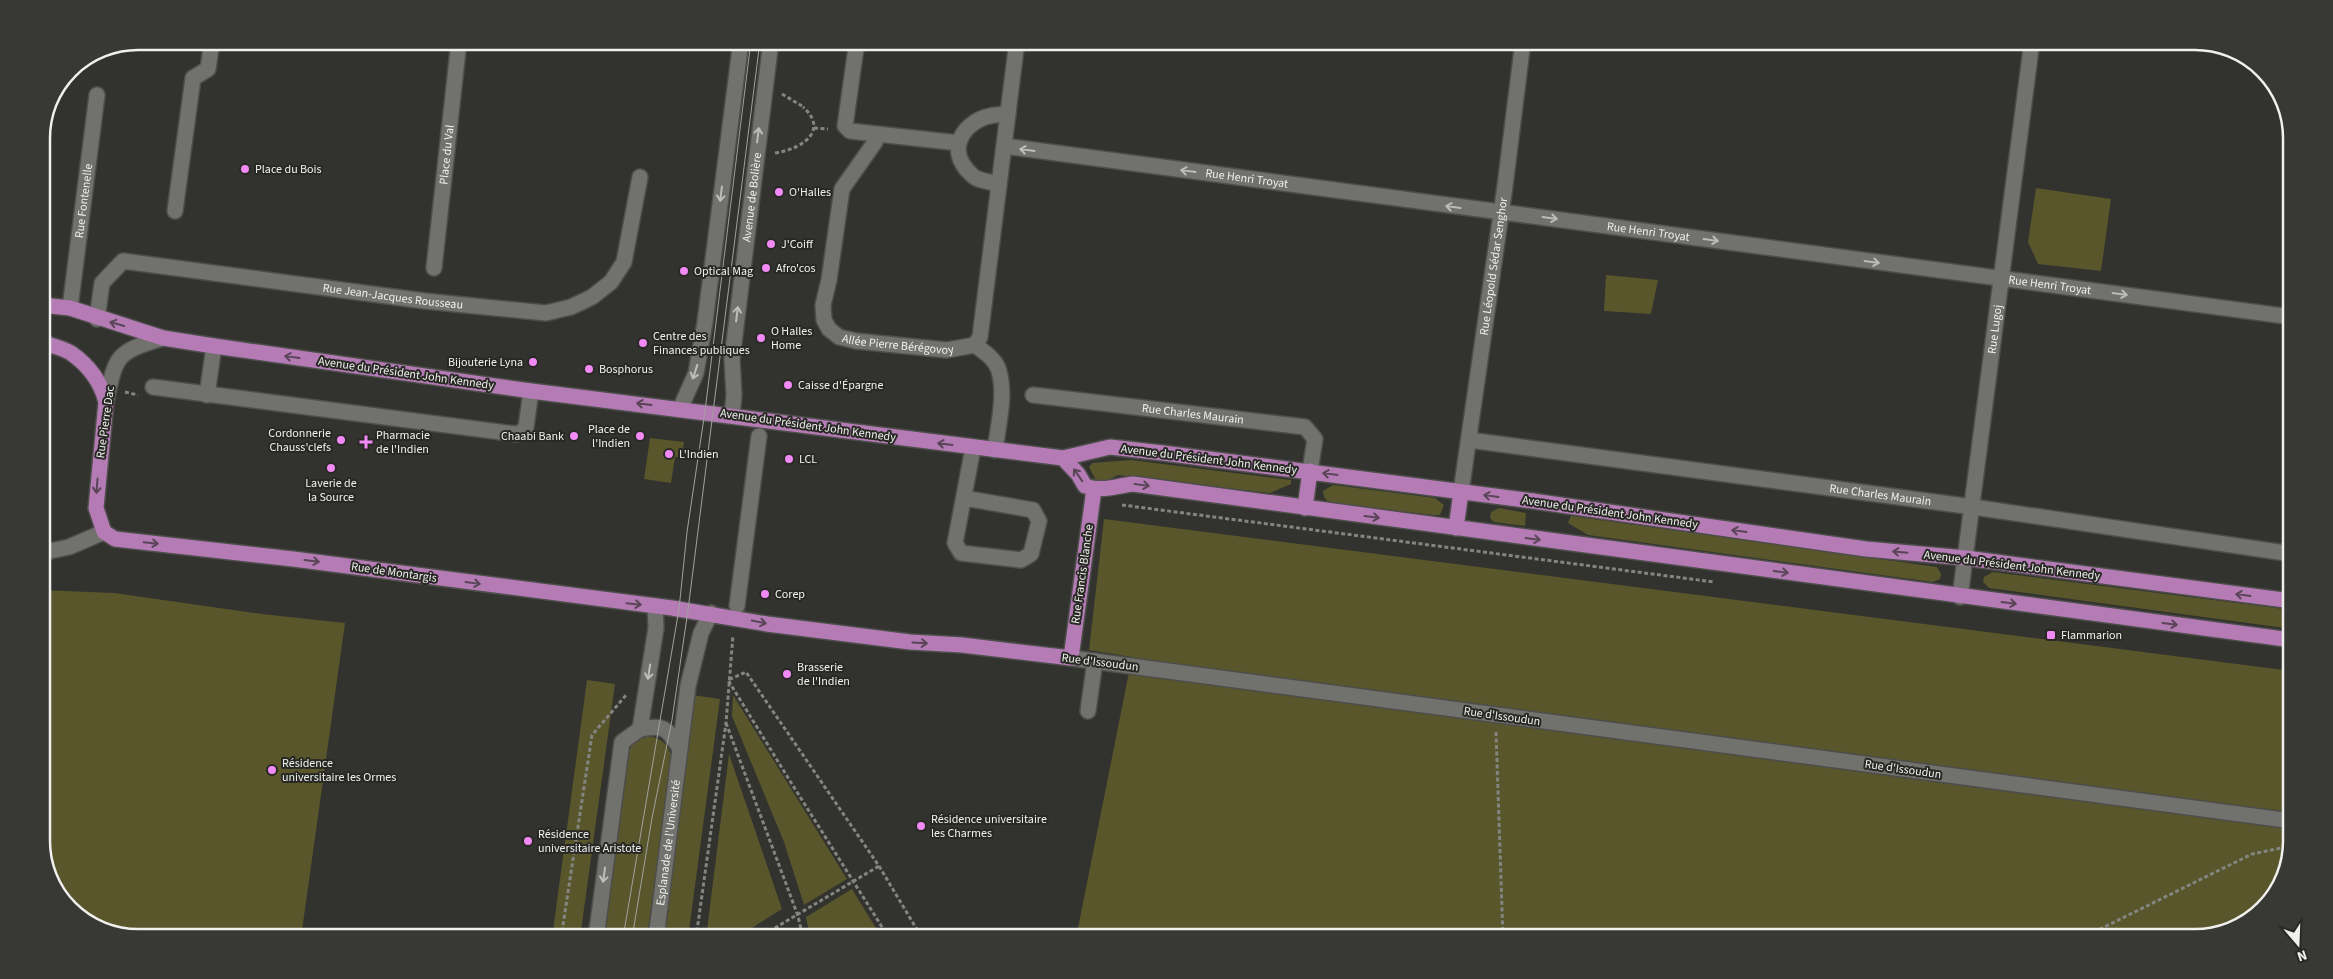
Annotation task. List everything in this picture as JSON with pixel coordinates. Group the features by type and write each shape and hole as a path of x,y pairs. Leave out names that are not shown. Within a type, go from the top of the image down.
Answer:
{"main road":[{"name":"Avenue du Président John Kennedy","path":"50,307 70,308 97,319 163,338 531,391 1063,458 1110,447 1310,471 1866,549 1966,558 2283,600"},
{"path":"50,345 70,352 99,381 106,402"},
{"name":"Rue Pierre Dac","path":"104,532 96,508 106,402"},
{"path":"1063,458 1078,474 1085,486 1094,489 1105,490 1133,484 1960,597 2283,639"},
{"path":"1305,508 1310,471"},
{"name":"Rue Francis Blanche","path":"1071,658 1094,489"},
{"path":"1456,528 1461,492"},
{"name":"Rue de Montargis","path":"104,532 115,539 293,559 711,613"},
{"name":"Rue d'Issoudun","path":"711,613 767,624 890,640 962,645 1071,658"}],"street":[{"path":"175,212 193,78 208,69 211,50"},
{"name":"Place du Val","path":"434,268 458,50"},
{"path":"680,409 696,373 705,322 740,50"},
{"name":"Avenue de Bolière","path":"732,415 732,356 770,50"},
{"path":"852,50 845,126 850,131 959,143"},
{"path":"995,450 1001,390 999,370 991,358 975,345 980,337 1015,50"},
{"name":"Rue Léopold Sédar Senghor","path":"1461,492 1502,212 1522,50"},
{"name":"Rue Lugoj","path":"1960,597 2031,50"},
{"name":"Rue Fontenelle","path":"70,308 97,95"},
{"path":"999,184 974,178 964,166 959,154 959,143 965,130 974,121 999,114 1008,116"},
{"name":"Allée Pierre Bérégovoy","path":"876,135 875,142 842,189 829,280 823,305 824,320 828,329 839,337 856,341 947,350 975,345"},
{"name":"Rue Henri Troyat","path":"1004,146 2283,316"},
{"name":"Rue Jean-Jacques Rousseau","path":"97,319 102,283 123,261 425,302 546,313 571,307 592,297 611,282 624,262 640,177"},
{"name":"Rue Pierre Dac","path":"106,402 112,375 120,356 138,345 163,338"},
{"path":"207,395 214,346"},
{"path":"153,387 516,434 522,432 526,427 531,391"},
{"name":"Rue Charles Maurain","path":"1033,395 1305,426 1316,440 1310,471"},
{"path":"737,606 759,436"},
{"name":"Rue Charles Maurain","path":"1469,440 1973,508 2283,553"},
{"path":"964,498 1034,510 1039,521 1031,554 1021,560 962,553 955,543 964,498 974,448"},
{"path":"50,552 69,548 104,532"},
{"path":"640,729 656,628 655,606"},
{"name":"Esplanade de l'Université","path":"657,929 679,747 690,677 701,633 711,613"},
{"name":"Rue d'Issoudun","path":"1071,658 2283,820"},
{"path":"1088,711 1095,661"},
{"path":"597,929 622,742 640,729 659,726 669,732 679,747"}],"path":[{"path":"780,152 809,139 814,132 815,123 812,115 790,98"},
{"path":"1121,505 1724,584"},
{"path":"697,929 726,723 728,680 734,635"},
{"path":"728,680 746,672 879,866 917,929"},
{"path":"728,680 883,929"},
{"path":"563,929 592,734 624,699 630,687"},
{"path":"726,723 798,916 801,929"},
{"path":"1496,731 1503,929"},
{"path":"2100,929 2252,854 2282,848"},
{"path":"774,929 879,866"}],"shaded area":[{"path":"2036,188 2111,199 2101,271 2038,264 2028,242"},
{"path":"1606,275 1658,280 1651,314 1604,311"},
{"path":"650,438 684,442 682,457 675,457 671,483 644,479"},
{"path":"1131,460 1291,480 1291,484 1270,493 1118,475 1102,483 1097,482 1089,467 1092,463"},
{"path":"1333,485 1435,498 1444,505 1440,515 1433,515 1329,503 1324,497 1323,491"},
{"path":"1499,508 1526,513 1525,526 1494,522 1490,518 1491,512"},
{"path":"1571,516 1937,567 1941,574 1940,579 1933,582 1588,535 1568,523"},
{"path":"1104,519 2283,670 2282,853 2274,880 2253,907 2234,920 2212,927 2195,929 1078,929 1132,657 1089,650"},
{"path":"1993,572 2283,609 2283,628 1989,588 1983,582 1984,577"},
{"path":"50,590 114,593 262,614 345,623 302,929 138,929 104,922 84,911 72,899 59,880 50,847"},
{"path":"587,680 615,684 581,929 553,929"},
{"path":"692,695 720,699 689,929 660,929"},
{"path":"733,695 847,879 804,905 784,842 732,716"},
{"path":"648,736 657,738 668,748 671,756 648,929 604,929 628,751 635,741"},
{"path":"729,754 782,909 750,929 707,929"},
{"path":"852,889 876,929 808,929 806,917"}],"tram line":[{"path":"625,929 679,609 687,532 705,411 750,50"},
{"path":"634,929 652,818 672,720 688,610 759,50"}],"place":[{"name":"Place du Bois","path":"245,169"},
{"name":"O'Halles","path":"779,192"},
{"name":"J'Coiff","path":"771,244"},
{"name":"Afro'cos","path":"766,268"},
{"name":"Optical Mag","path":"684,271"},
{"name":"O Halles Home","path":"761,338"},
{"name":"Centre des Finances publiques","path":"643,343"},
{"name":"Bijouterie Lyna","path":"533,362"},
{"name":"Bosphorus","path":"589,369"},
{"name":"Caisse d'Épargne","path":"788,385"},
{"name":"Chaabi Bank","path":"574,436"},
{"name":"Place de l'Indien","path":"640,436"},
{"name":"Cordonnerie Chauss'clefs","path":"341,440"},
{"name":"Pharmacie de l'Indien","path":"366,442"},
{"name":"L'Indien","path":"669,454"},
{"name":"LCL","path":"789,459"},
{"name":"Laverie de la Source","path":"331,468"},
{"name":"Corep","path":"765,594"},
{"name":"Flammarion","path":"2051,635"},
{"name":"Brasserie de l'Indien","path":"787,674"},
{"name":"Résidence universitaire les Ormes","path":"272,770"},
{"name":"Résidence universitaire les Charmes","path":"921,826"},
{"name":"Résidence universitaire Aristote","path":"528,841"}]}
